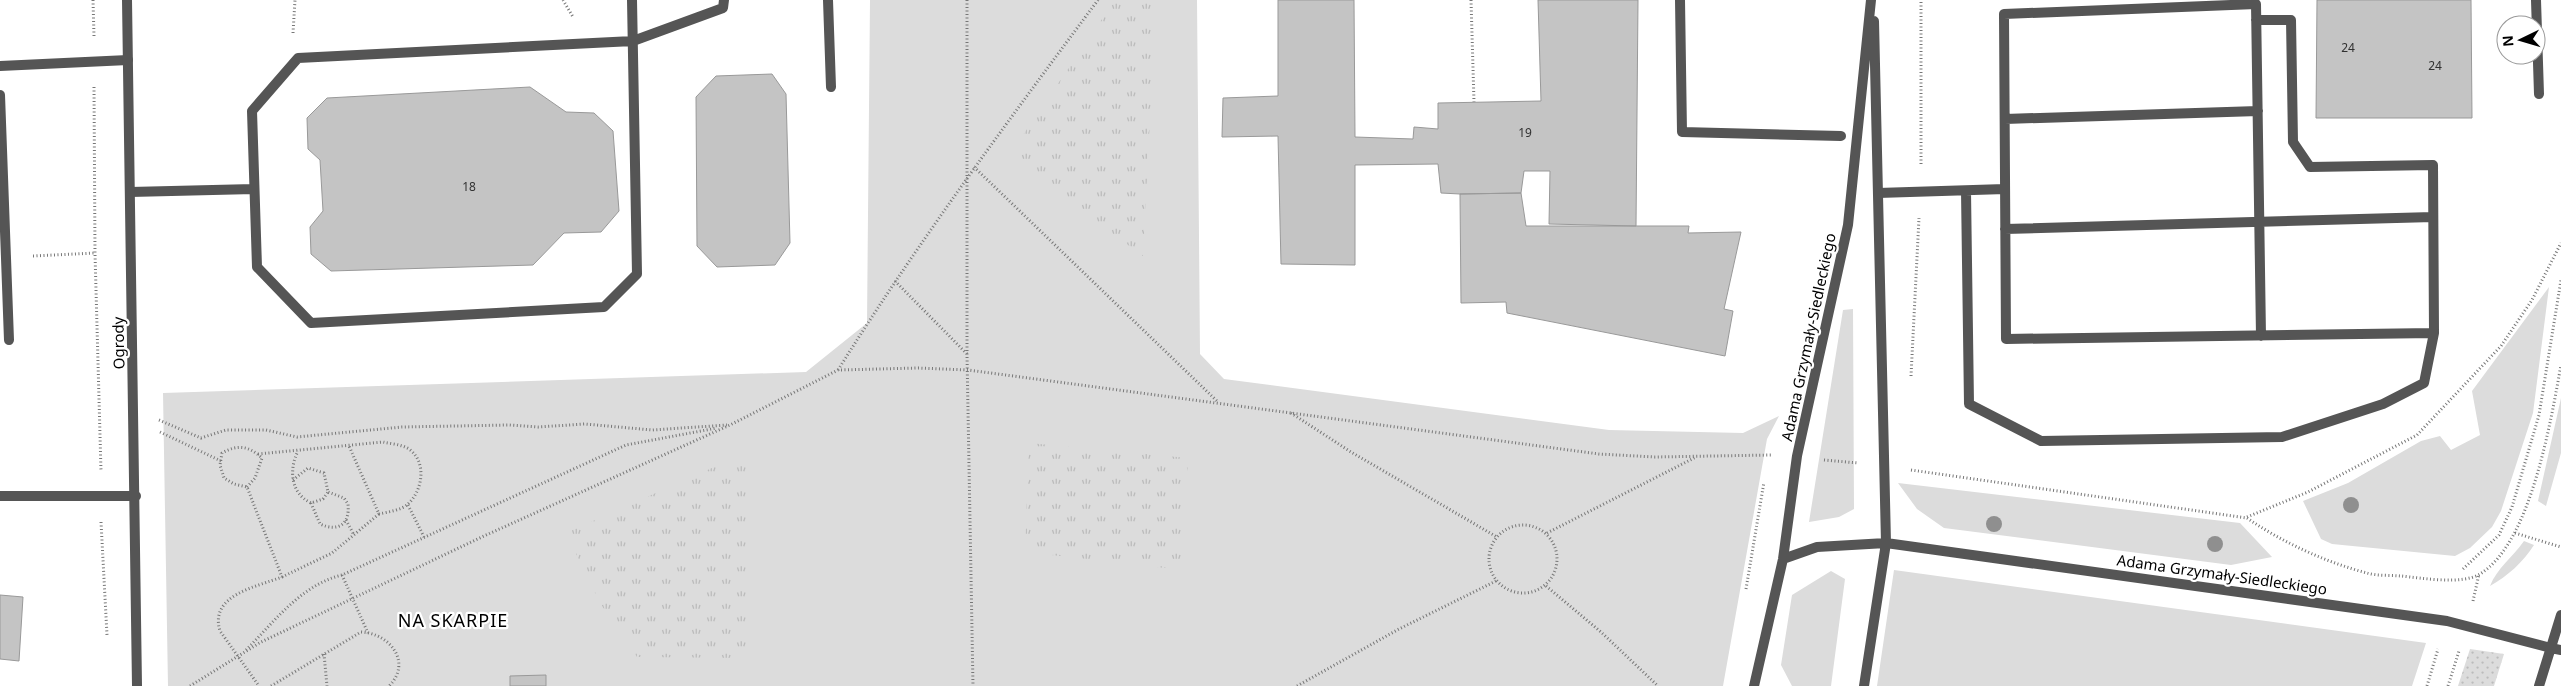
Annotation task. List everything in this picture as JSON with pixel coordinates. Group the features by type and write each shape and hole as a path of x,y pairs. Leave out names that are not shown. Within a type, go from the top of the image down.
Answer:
{"street":[{"name":"Ogrody","path":"127,0 136,496 137,686"},
{"path":"632,0 633,41 637,274 604,307 311,323 257,267 252,110 298,58 633,41 723,8 724,0"},
{"path":"828,0 831,87"},
{"path":"1680,0 1682,132 1841,136"},
{"name":"Adama Grzymały-Siedleckiego","path":"1864,686 1886,542 1872,0"},
{"name":"Adama Grzymały-Siedleckiego","path":"1763,686 1755,682 1783,559 1797,456 1848,225 1872,0"},
{"path":"2536,0 2539,94"},
{"path":"2261,336 2256,4 2004,14 2006,339 2261,336 2434,333"},
{"path":"1966,191 1969,404 2041,441 2282,438 2383,404 2424,383 2434,333 2433,165 2310,167 2293,142 2292,20 2256,20"},
{"path":"0,66 128,60"},
{"path":"0,95 9,340"},
{"path":"2005,118 2258,111"},
{"path":"130,192 254,189"},
{"path":"1878,193 2005,189"},
{"path":"2005,229 2433,217"},
{"path":"0,496 136,496"},
{"path":"1783,559 1817,547 1886,542"},
{"name":"Adama Grzymały-Siedleckiego","path":"1886,542 2447,621 2556,649"},
{"path":"2539,686 2556,649 2561,615"}],"path":[{"path":"93,0 95,254 102,467 99,495 107,638"},
{"path":"967,0 967,354 973,686"},
{"path":"838,370 895,281 967,176 1098,0"},
{"path":"1471,0 1474,102"},
{"path":"1911,380 1921,192 1921,0"},
{"path":"974,167 1218,402"},
{"path":"7,257 95,254"},
{"path":"2462,569 2499,535 2512,507 2539,415 2561,280"},
{"path":"895,281 967,354"},
{"path":"190,686 261,642 484,536 730,425 838,370 918,368 968,370 1599,454 1655,457 1797,456 1884,466 2247,518 2266,531 2326,560 2369,574 2458,579 2479,574 2500,556 2516,533 2540,463 2561,366"},
{"path":"1289,412 1351,452 1497,537"},
{"path":"156,419 201,438 226,430 266,430 297,437 402,427 509,425 538,428 585,424 652,430 730,425"},
{"path":"240,656 299,596 324,579 342,575 626,445 730,425"},
{"path":"155,429 221,461"},
{"path":"258,454 383,442 409,450 418,461 422,476 416,492 408,505 379,514 332,553 282,578 227,600 219,610 217,621 220,631 240,656 259,686"},
{"path":"349,446 379,514"},
{"path":"242,447 254,450 262,458 260,467 247,487 234,484 224,478 221,461 222,454 232,448 242,447"},
{"path":"293,480 308,468 316,469 324,473 328,492 323,499 311,502 303,499 295,488 293,480 293,461 298,450"},
{"path":"1547,534 1696,457"},
{"path":"247,487 282,578"},
{"path":"328,492 344,498 348,504 346,520 354,535"},
{"path":"311,502 320,524 331,529 339,527 346,520"},
{"path":"408,505 424,537"},
{"path":"1518,524 1537,527 1547,534 1556,547 1558,559 1554,576 1546,586 1535,592 1518,594 1505,589 1496,581 1490,570 1489,560 1490,549 1497,537 1506,529 1518,524"},
{"path":"2516,533 2561,547"},
{"path":"342,575 368,632"},
{"path":"1297,686 1399,629 1496,581"},
{"path":"1546,586 1602,632 1658,686"},
{"path":"271,686 361,632 368,632 388,641 399,660 394,681 389,686"},
{"path":"2427,686 2438,649"},
{"path":"324,654 327,686"}],"green space":[{"path":"870,0 1197,0 1200,354 1224,379 1609,430 1743,433 1779,416 1767,439 1723,686 168,686 163,393 806,372 867,323"},
{"path":"1115,0 1156,0 1143,256 1008,157"},
{"path":"2549,287 2533,413 2501,511 2492,527 2470,548 2455,556 2332,544 2321,539 2303,501 2348,483 2421,441 2440,436 2451,450 2480,435 2472,391"},
{"path":"1853,309 1854,509 1839,517 1809,522 1843,310"},
{"path":"2561,398 2561,453 2546,506 2538,501"},
{"path":"1029,443 1188,458 1183,570 1025,552"},
{"path":"750,451 749,658 637,657 600,603 566,533"},
{"path":"1898,483 2240,523 2272,557 2231,565 1944,528 1917,509"},
{"path":"2524,541 2534,545 2515,568 2490,586 2501,568"},
{"path":"1894,570 2426,643 2412,686 1877,686"},
{"path":"1831,571 1845,579 1831,686 1792,686 1781,665 1792,595"},
{"path":"2470,649 2504,654 2494,686 2458,686"}],"building":[{"path":"1278,0 1354,0 1355,137 1413,139 1414,127 1438,129 1438,103 1541,101 1538,0 1638,0 1636,226 1549,224 1550,171 1524,171 1521,193 1460,194 1441,193 1438,164 1355,165 1355,265 1281,264 1278,136 1222,137 1223,98 1278,96"},
{"path":"2317,0 2471,0 2472,118 2316,118"},
{"path":"772,74 786,94 790,243 775,265 717,267 697,246 696,97 716,76"},
{"path":"530,87 566,112 594,113 613,131 619,211 601,232 564,233 533,265 331,271 311,254 310,227 323,211 320,160 308,149 307,118 327,98"},
{"path":"1521,193 1526,226 1689,226 1688,233 1741,232 1724,309 1733,311 1725,356 1507,313 1506,302 1461,303 1460,194"},
{"path":"0,595 23,597 19,661 0,659"},
{"path":"546,675 546,686 510,686 510,676"}],"district":[{"name":"NA SKARPIE","path":"453,620"}]}
